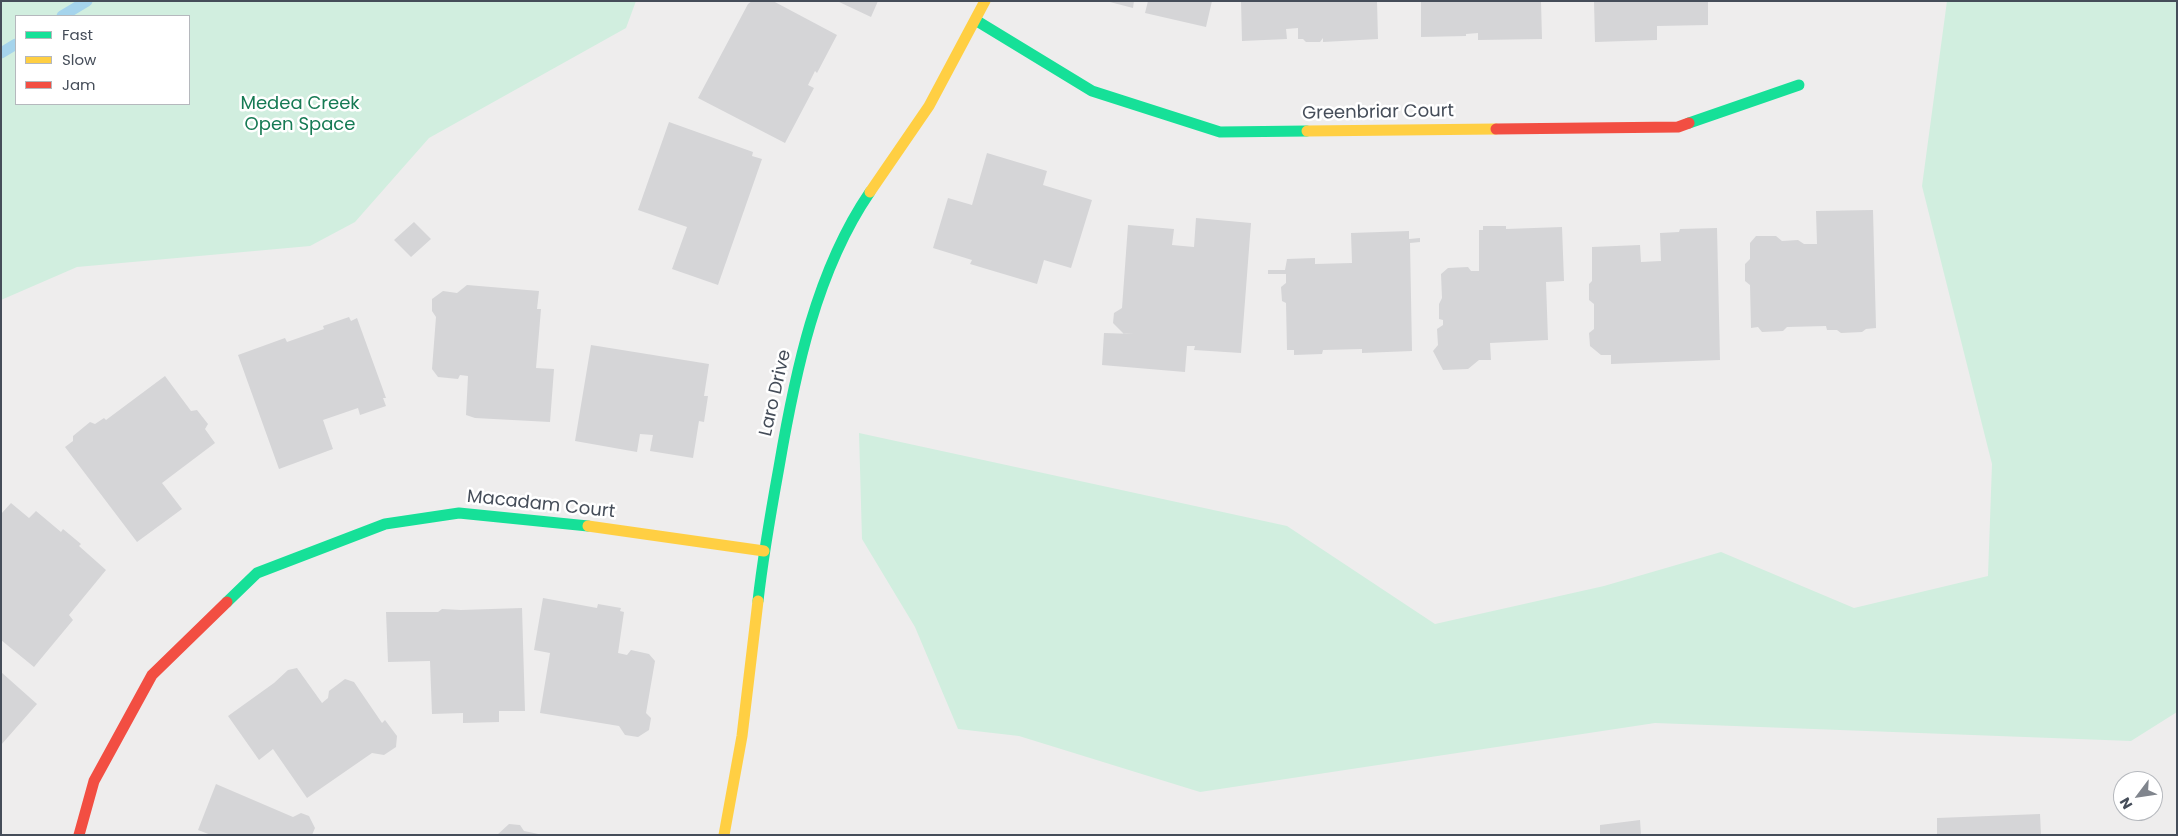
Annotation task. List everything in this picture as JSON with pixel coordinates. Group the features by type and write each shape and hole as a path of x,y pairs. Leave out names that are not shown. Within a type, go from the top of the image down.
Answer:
{"street":[{"name":"Laro Drive","path":"724,835 742,736 764,551 789,406 816,300 859,208 928,106 977,21 985,1"},
{"name":"Greenbriar Court","path":"977,21 1092,91 1220,132 1678,126 1798,85"},
{"name":"Macadam Court","path":"79,835 94,780 152,675 257,573 385,524 459,513 570,523 764,551"}],"green space":[{"name":"Medea Creek Open Space","path":"1,1 636,1 626,28 429,138 355,222 310,246 77,267 1,300"},
{"path":"1947,1 2177,1 2177,712 2131,741 1655,723 1200,792 1019,736 958,729 915,627 862,539 859,433 1287,526 1435,624 1604,586 1721,552 1854,608 1988,576 1992,464 1922,186"}],"building":[{"path":"752,1 773,1 837,35 817,73 815,71 808,85 814,88 785,143 698,98 748,4"},
{"path":"837,1 878,1 871,17"},
{"path":"1106,1 1134,1 1133,8"},
{"path":"1148,1 1212,1 1206,27 1145,13"},
{"path":"1241,1 1377,1 1378,39 1323,42 1323,38 1320,42 1306,42 1303,39 1298,39 1298,28 1286,29 1287,39 1242,41"},
{"path":"1421,1 1541,1 1542,39 1478,40 1478,33 1466,34 1466,36 1421,37"},
{"path":"1594,1 1708,1 1708,25 1657,26 1657,40 1595,42"},
{"path":"669,122 753,152 752,156 762,159 718,285 672,269 687,227 638,210"},
{"path":"987,153 1047,171 1043,185 1092,200 1071,268 1044,260 1037,284 970,264 972,260 933,248 948,198 972,205"},
{"path":"1873,210 1876,328 1866,329 1862,332 1841,333 1837,330 1827,330 1826,326 1787,327 1783,331 1762,332 1758,327 1751,328 1750,285 1745,281 1745,264 1750,259 1750,243 1756,236 1776,236 1782,241 1798,240 1804,244 1817,244 1816,211"},
{"path":"1196,218 1251,223 1241,353 1194,350 1195,346 1187,346 1185,372 1102,365 1104,333 1124,334 1113,323 1114,313 1122,308 1128,225 1174,229 1172,245 1194,247"},
{"path":"414,222 431,239 411,257 394,240"},
{"path":"1483,226 1506,226 1506,229 1562,227 1564,281 1546,282 1548,340 1490,343 1491,360 1479,360 1468,369 1443,370 1433,351 1438,345 1437,329 1443,325 1443,320 1439,319 1439,304 1442,298 1441,274 1448,268 1468,267 1471,271 1479,271 1479,230 1483,230"},
{"path":"1717,228 1720,360 1611,364 1611,355 1601,355 1590,346 1589,333 1594,329 1594,304 1589,300 1589,284 1592,281 1592,247 1640,245 1641,262 1661,261 1660,233 1679,232 1680,229"},
{"path":"1409,231 1409,239 1420,238 1420,242 1410,243 1412,351 1362,353 1362,349 1323,350 1322,354 1294,355 1294,350 1287,350 1286,303 1282,301 1281,287 1286,283 1286,274 1268,274 1268,270 1285,270 1287,259 1315,258 1315,264 1352,263 1351,233"},
{"path":"467,285 539,291 537,309 541,309 536,368 554,369 550,422 475,418 466,415 468,376 460,375 458,379 438,377 432,369 436,317 432,311 432,299 443,291 457,293"},
{"path":"349,317 351,321 357,318 386,398 383,398 386,406 360,415 358,408 323,420 333,449 279,469 238,355 285,338 287,342 324,329 323,326"},
{"path":"591,345 709,364 704,396 708,396 704,422 699,421 693,458 650,451 653,435 640,434 637,452 575,441"},
{"path":"165,376 191,411 197,410 208,424 205,429 215,443 162,483 182,509 137,542 65,447 73,441 73,436 90,422 95,424 104,418 106,420"},
{"path":"11,503 29,518 36,511 61,532 63,529 81,544 79,546 106,570 69,615 73,620 34,667 1,640 1,514"},
{"path":"543,598 597,608 598,604 621,608 620,611 624,612 618,653 627,655 631,650 649,654 655,661 646,713 651,718 649,730 638,737 625,735 619,726 540,713 550,653 534,650"},
{"path":"522,608 525,711 499,711 499,722 463,723 463,713 432,714 430,661 388,662 386,612 438,612 442,609"},
{"path":"297,668 322,703 328,698 329,691 345,679 354,682 382,723 385,720 397,736 396,747 384,755 372,753 307,798 273,749 259,760 228,716 274,683 288,670"},
{"path":"1,672 37,704 1,745"},
{"path":"216,784 293,817 301,813 309,816 315,828 312,835 211,835 198,830"},
{"path":"2040,814 2041,835 1937,835 1937,818"},
{"path":"1640,820 1641,835 1600,835 1600,825"},
{"path":"509,824 520,825 524,831 543,835 497,835"}],"waterway":[{"path":"64,15 87,1"},
{"path":"1,53 15,45"}],"traffic: fast":[{"path":"977,21 1092,91 1220,132 1307,131"},
{"path":"1689,123 1799,85"},
{"path":"758,601 767,534 785,431 810,324 835,255 851,223 870,192"},
{"path":"227,602 257,573 385,524 459,513 588,526"}],"traffic: slow":[{"path":"870,192 929,106 985,1"},
{"path":"1307,131 1496,129"},
{"path":"588,526 764,551"},
{"path":"724,835 742,736 758,601"}],"traffic: jam":[{"path":"1496,129 1678,127 1689,123"},
{"path":"79,835 94,781 152,675 227,602"}]}
